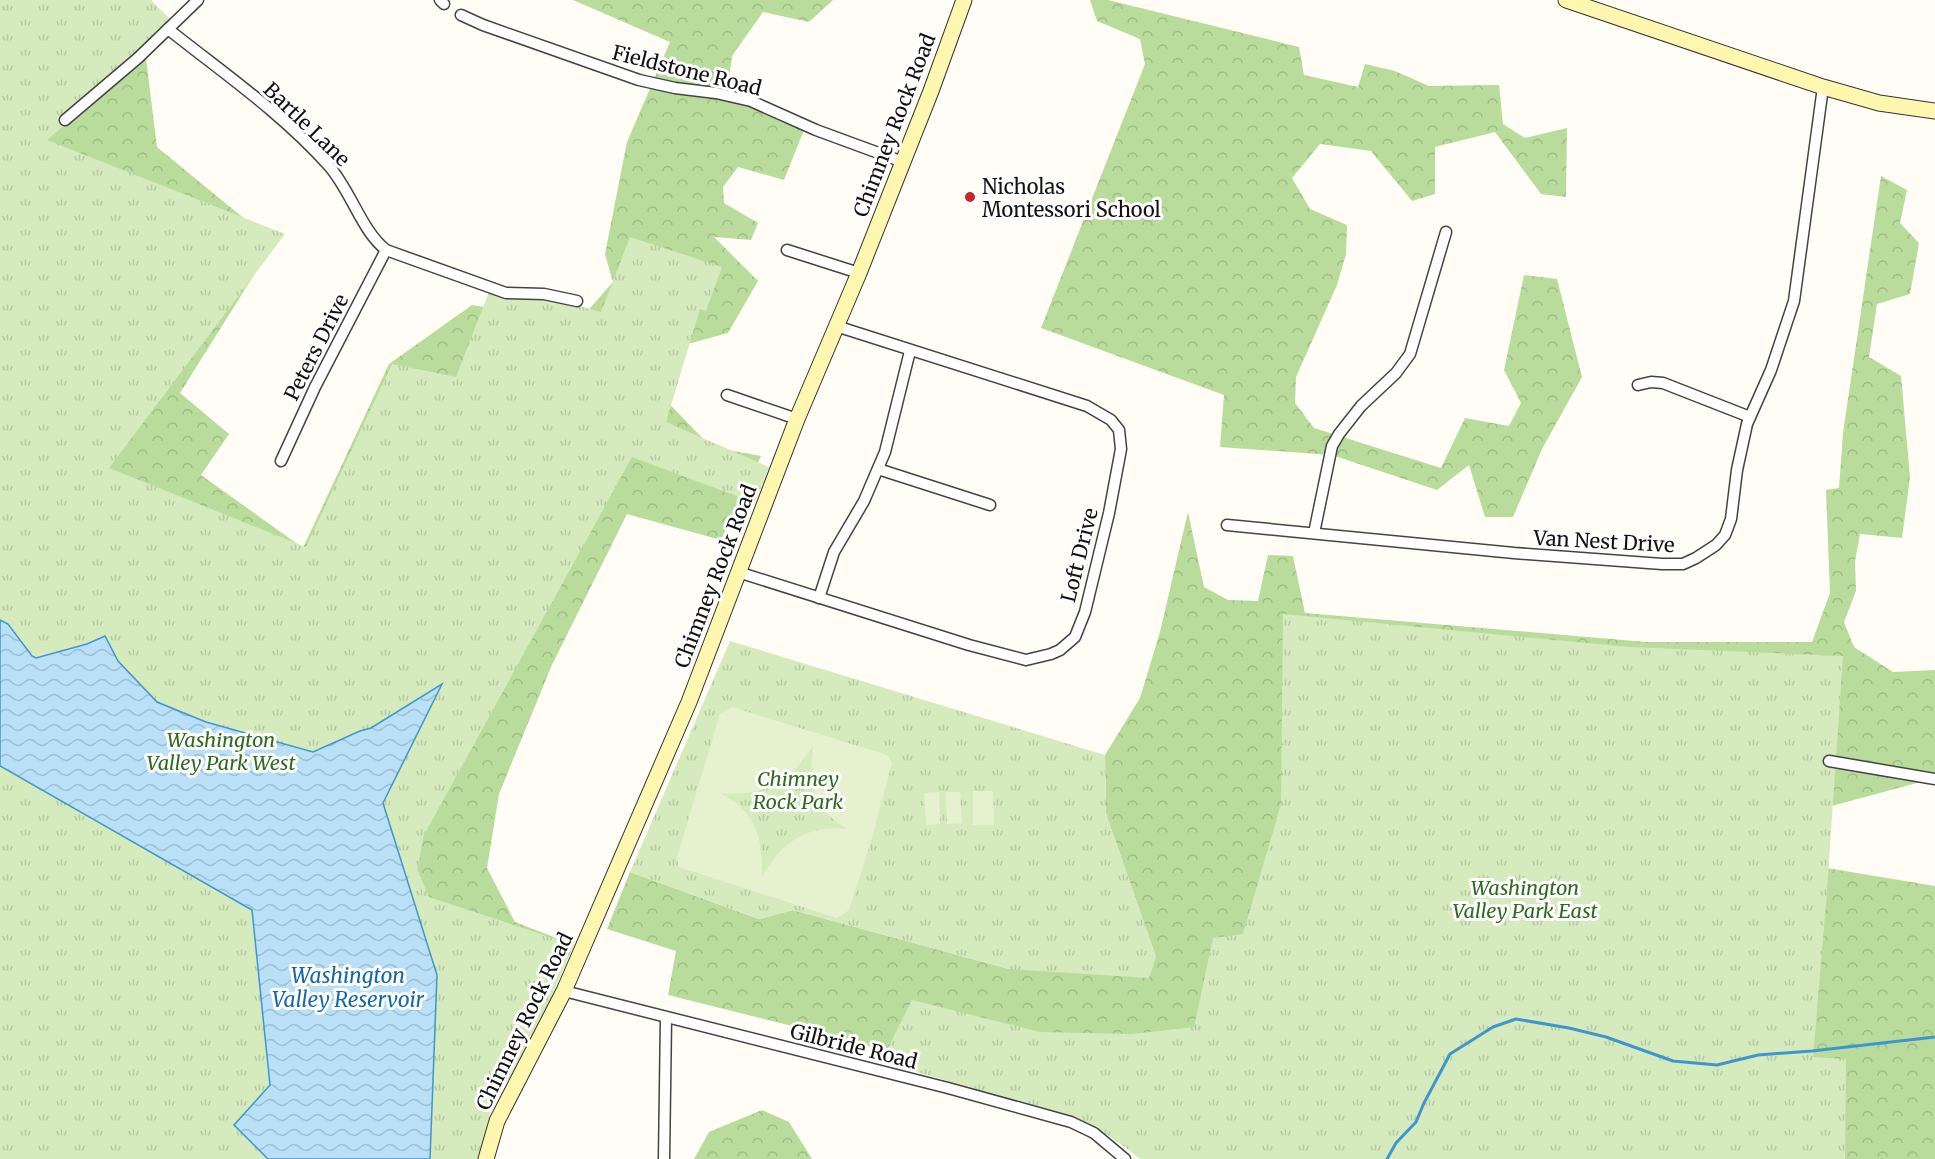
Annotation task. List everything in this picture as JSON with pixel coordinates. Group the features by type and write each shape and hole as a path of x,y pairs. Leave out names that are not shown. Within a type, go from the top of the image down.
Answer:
{"street":[{"path":"65,120 138,58 198,0"},
{"name":"Chimney Rock Road","path":"486,1159 497,1121 564,991 689,702 797,419 859,273 964,0"},
{"path":"1566,0 1823,87 1879,103 1935,111"},
{"name":"Fieldstone Road","path":"461,15 483,25 639,80 751,101 816,130 903,162"},
{"name":"Bartle Lane","path":"168,29 260,101 329,166 372,234 386,250"},
{"name":"Van Nest Drive","path":"1227,525 1514,553 1662,564 1683,564 1716,545 1725,535 1731,519 1746,424 1771,370 1794,301 1823,87"},
{"path":"1314,533 1332,446 1361,406 1396,373 1410,354 1446,232"},
{"path":"386,250 506,294 544,294 577,301"},
{"name":"Peters Drive","path":"280,461 315,387 386,250"},
{"path":"787,250 859,273"},
{"name":"Loft Drive","path":"738,572 969,645 1026,660 1037,659 1060,650 1075,637 1085,612 1121,449 1119,430 1107,416 1087,406 836,326"},
{"path":"819,598 834,552 864,501 885,452 910,351"},
{"path":"1638,385 1651,382 1663,383 1750,417"},
{"path":"727,395 797,419"},
{"path":"878,469 990,505"},
{"path":"1829,761 1935,779"},
{"name":"Gilbride Road","path":"564,991 948,1088 1071,1122 1094,1133 1125,1159"},
{"path":"664,1159 666,1018"}],"green space":[{"path":"0,0 152,0 143,34 157,147 274,243 180,393 229,434 201,475 303,548 389,364 472,305 576,324 613,282 605,254 627,142 670,42 573,0 833,0 809,22 763,12 732,56 728,86 806,125 784,180 738,167 723,187 724,203 758,223 751,240 714,237 758,281 728,333 673,348 655,389 711,447 761,456 721,540 627,514 551,667 499,794 487,868 515,922 559,939 544,1001 157,702"},
{"name":"Washington Valley Park West","path":"0,0 151,0 179,28 47,140 285,234 109,468 306,547 392,364 456,377 489,292 545,299 601,312 630,237 722,267 706,311 700,309 666,422 769,467 755,503 632,457 424,835 417,869 429,897 574,945 525,1057 504,1085 491,1109 480,1159 0,1159"},
{"path":"1090,0 1108,0 1299,47 1304,75 1358,87 1365,64 1395,71 1429,86 1499,85 1503,124 1525,138 1567,128 1566,197 1541,194 1495,132 1435,147 1435,194 1412,201 1371,151 1320,144 1292,178 1310,209 1347,225 1346,254 1337,285 1296,377 1295,403 1314,428 1441,468 1465,418 1509,426 1521,403 1504,370 1524,275 1557,279 1582,377 1542,449 1513,517 1485,517 1469,465 1437,490 1332,455 1220,447 1224,395 1041,328 1145,64 1140,39 1097,21"},
{"name":"Washington Valley Park East","path":"1881,176 1907,190 1900,223 1919,243 1910,294 1877,304 1869,357 1901,376 1910,477 1902,538 1860,534 1855,561 1856,591 1844,622 1854,647 1893,672 1935,670 1935,778 1828,807 1815,866 1935,886 1935,1159 1143,1159 1101,1116 848,1040 668,995 676,951 607,929 630,872 759,919 793,910 1009,969 1156,957 1106,814 1105,755 1140,698 1160,632 1188,512 1204,587 1228,600 1258,601 1268,555 1293,556 1305,613 1646,642 1812,642 1830,593 1826,490 1839,488 1843,433"},
{"name":"Washington Valley Park East","path":"1283,614 1629,647 1843,656 1813,1057 1846,1059 1845,1159 1140,1159 1109,1136 1075,1117 881,1062 912,1000 1040,1032 1131,1034 1194,1027 1213,938 1243,934 1281,804"},
{"name":"Chimney Rock Park","path":"730,641 1105,755 1106,814 1156,957 1149,978 1009,969 793,910 759,919 630,872"},
{"path":"732,707 887,755 892,763 872,838 849,910 837,918 679,867 677,857 720,714","holes":["813,746 812,772 815,794 826,813 847,829 820,830 797,838 777,854 762,877 761,850 755,827 741,808 719,793 749,793 774,785 795,770"]},
{"path":"973,791 993,791 994,825 973,825"},
{"path":"939,792 940,824 926,825 924,793"},
{"path":"946,792 960,792 962,823 947,824"},
{"path":"762,1110 789,1122 812,1159 694,1159 709,1132"}],"water":[{"name":"Washington Valley Reservoir","path":"0,620 8,624 32,656 36,658 87,644 105,636 118,661 157,702 206,722 313,752 371,728 442,684 383,803 437,975 430,1159 268,1159 234,1125 270,1085 252,910 0,766"}],"waterway":[{"path":"1387,1159 1396,1143 1416,1122 1450,1054 1493,1027 1516,1019 1606,1037 1673,1061 1717,1065 1758,1055 1935,1037"}],"place":[{"name":"Nicholas Montessori School","path":"970,197"}]}
